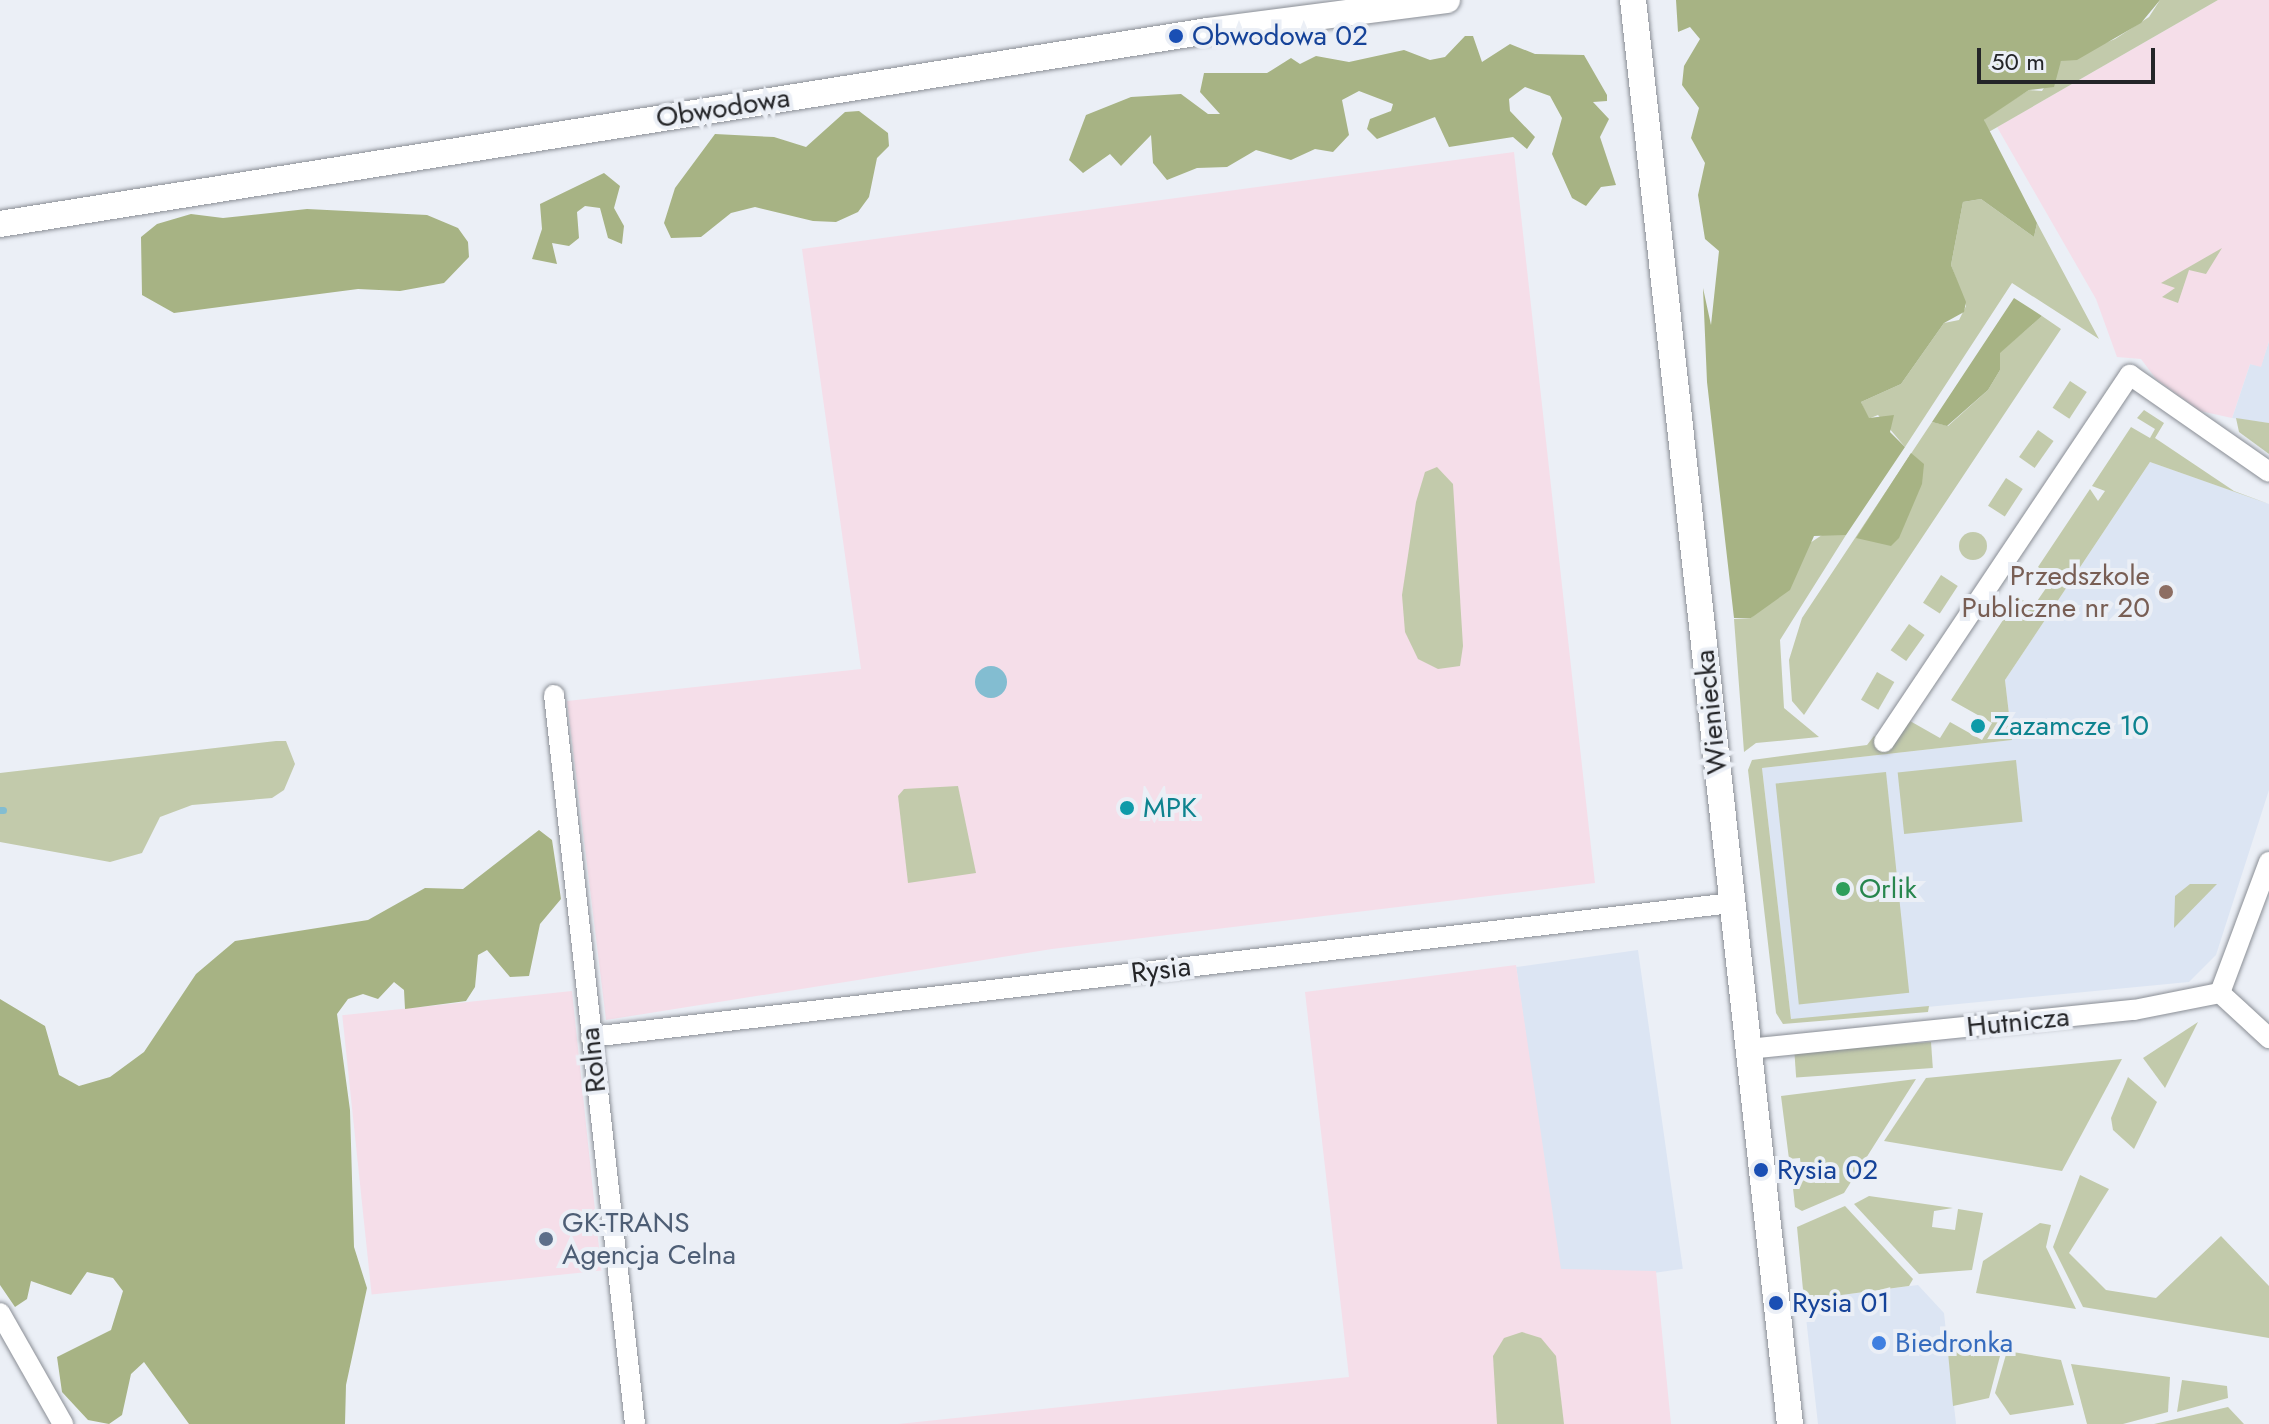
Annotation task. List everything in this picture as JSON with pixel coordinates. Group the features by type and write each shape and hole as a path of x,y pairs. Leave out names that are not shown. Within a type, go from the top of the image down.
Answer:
{"street":[{"name":"Obwodowa","path":"0,224 1197,33 1447,0"},
{"name":"Wieniecka","path":"1633,0 1790,1424"},
{"path":"1884,742 2130,375 2269,472"},
{"name":"Rolna","path":"554,695 635,1424"},
{"path":"2269,862 2220,993 2269,1038"},
{"name":"Rysia","path":"591,1037 1732,903"},
{"name":"Hutnicza","path":"1748,1049 2134,1010 2220,993"},
{"path":"0,1313 63,1424"}],"shaded area":[{"path":"2218,0 2269,0 2269,341 2261,367 2250,364 2232,418 2200,411 2156,379 2141,359 2117,357 2096,299 1997,127"},
{"path":"1514,152 1595,883 1052,949 606,1020 567,701 861,669 802,249"},
{"path":"2269,341 2269,423 2232,418 2250,364 2261,366"},
{"path":"2150,462 2269,504 2269,790 2216,955 2189,982 1791,1020 1762,768 2012,740 2005,680"},
{"path":"1638,950 1683,1269 1561,1286 1516,967"},
{"path":"1516,965 1561,1269 1656,1271 1671,1424 898,1424 1349,1377 1305,992"},
{"path":"572,991 601,1270 372,1295 342,1015"},
{"path":"1918,1285 1944,1313 1956,1424 1818,1424 1804,1300"}],"green space":[{"path":"1676,0 2160,0 2141,23 2077,60 2061,61 2054,87 2029,90 1984,120 2037,223 2034,237 1981,199 1963,202 1951,265 1966,302 1964,312 1944,323 1901,384 1861,402 1869,418 1894,415 1890,432 1905,447 1846,535 1814,536 1790,590 1751,618 1734,618 1707,382 1703,288 1711,325 1719,251 1705,239 1698,195 1705,163 1691,138 1699,108 1682,85 1684,66 1700,39 1690,27 1678,32"},
{"path":"2160,0 2218,0 1987,133 1984,120 1997,110 2029,90 2042,91 2061,61 2115,39 2149,17"},
{"path":"1465,36 1473,36 1482,62 1510,44 1535,54 1584,55 1607,95 1607,101 1593,102 1609,119 1600,137 1616,185 1601,187 1586,206 1572,198 1552,154 1562,118 1550,96 1525,87 1509,99 1510,111 1535,137 1527,149 1513,137 1449,147 1435,117 1377,139 1367,129 1370,119 1391,111 1393,104 1359,91 1342,100 1349,135 1333,152 1315,149 1291,160 1256,150 1227,167 1197,168 1167,180 1153,163 1151,135 1121,166 1110,154 1083,173 1069,160 1086,115 1131,97 1181,94 1208,114 1220,114 1200,92 1204,73 1267,73 1291,58 1300,64 1316,56 1349,62 1404,50 1430,60 1445,57"},
{"path":"859,111 888,133 889,146 877,158 869,197 858,212 836,222 813,221 755,207 731,213 701,237 671,238 664,223 675,188 715,134 774,137 806,147 845,112"},
{"path":"604,173 620,186 614,208 624,226 622,244 608,238 600,208 585,206 577,212 579,238 569,246 552,243 557,264 532,259 542,229 540,204"},
{"path":"1981,199 2034,237 2037,223 2099,339 2012,283 1905,447 1878,415 1868,419 1861,402 1901,384 1944,323 1959,320 1966,306 1951,265 1963,202"},
{"path":"307,209 427,215 458,228 468,242 469,257 444,283 400,291 358,289 174,313 142,295 141,237 157,224 191,214 223,218"},
{"path":"2222,248 2206,274 2189,270 2178,303 2162,297 2175,288 2161,283"},
{"path":"2014,298 2042,316 2000,353 2000,370 1988,390 1947,426 1932,422"},
{"path":"2042,316 2061,329 1804,715 1792,701 1789,660 1802,618 1932,422 1948,426 1988,390 2000,370 1999,353"},
{"path":"2070,381 2087,392 2069,419 2053,408"},
{"path":"2144,410 2164,423 2155,438 2234,491 2269,504 2150,462 2005,680 2012,740 1762,768 1791,1019 1929,1006 1928,1012 1783,1024 1776,1013 1748,770 1752,760 1867,745 1874,736 1892,748 1910,721 1940,738 1950,722 1982,740 1992,723 1951,700 2018,597 2033,607 2053,578 2038,567 2090,489 2098,501 2105,491 2092,486 2131,427 2150,438 2155,429 2137,418"},
{"path":"2236,418 2269,423 2269,454 2239,432"},
{"path":"2038,430 2054,441 2035,468 2019,457"},
{"path":"1911,453 1924,464 1922,484 1899,538 1891,546 1856,538"},
{"path":"1437,467 1453,484 1463,646 1460,666 1438,669 1418,659 1405,632 1402,595 1416,502 1425,472"},
{"path":"2006,478 2023,489 2005,517 1988,506"},
{"path":"1828,531 1846,535 1780,640 1784,708 1819,737 1756,743 1744,752 1734,619 1751,618 1793,579 1804,547"},
{"path":"1973,532 1983,536 1987,546 1983,556 1973,560 1963,556 1959,546 1963,536"},
{"path":"1941,575 1958,586 1940,614 1923,603"},
{"path":"1909,624 1925,635 1906,661 1891,650"},
{"path":"1877,672 1894,682 1878,710 1861,700"},
{"path":"286,741 295,764 284,790 272,798 192,805 160,817 142,853 110,862 0,842 0,773"},
{"path":"2016,760 2022,822 1904,834 1898,772"},
{"name":"Orlik","path":"1886,772 1909,993 1799,1004 1776,784"},
{"path":"958,786 976,873 908,883 898,796 904,789"},
{"path":"539,830 552,840 561,899 540,924 529,976 510,977 487,950 478,955 475,987 466,1001 405,1009 404,990 394,982 378,999 363,994 348,999 337,1014 350,1110 354,1247 367,1288 346,1385 345,1424 189,1424 144,1362 131,1374 122,1415 109,1424 88,1420 62,1392 57,1357 111,1330 123,1291 113,1278 87,1272 71,1295 31,1281 27,1299 15,1307 0,1285 0,999 45,1026 59,1075 79,1086 110,1077 144,1052 196,974 235,941 368,920 425,888 463,889"},
{"path":"2190,884 2217,884 2174,928 2175,896"},
{"path":"2198,1022 2165,1088 2143,1058"},
{"path":"1931,1042 1933,1068 1796,1077 1794,1052"},
{"path":"2122,1059 2062,1171 1884,1141 1926,1078"},
{"path":"2128,1077 2157,1102 2134,1149 2113,1130 2111,1118"},
{"path":"1916,1079 1844,1193 1802,1211 1795,1207 1792,1179 1802,1177 1800,1158 1789,1159 1781,1096"},
{"path":"2080,1175 2109,1189 2069,1253 2106,1290 2156,1298 2221,1236 2269,1286 2269,1338 2083,1307 2053,1247"},
{"path":"1869,1196 1953,1208 1934,1211 1932,1227 1955,1230 1958,1209 1983,1213 1972,1270 1919,1274 1854,1204"},
{"path":"1845,1206 1913,1279 1909,1286 1804,1300 1797,1227"},
{"path":"2040,1223 2051,1225 2046,1247 2076,1309 1976,1293 1983,1261"},
{"path":"1522,1332 1541,1338 1556,1356 1564,1424 1497,1424 1493,1356 1504,1338"},
{"path":"1947,1342 1996,1349 2000,1356 1989,1398 1953,1406"},
{"path":"2007,1351 2061,1360 2074,1405 2010,1415 1995,1393"},
{"path":"2071,1364 2170,1377 2168,1412 2123,1424 2087,1424"},
{"path":"2182,1380 2227,1386 2228,1398 2177,1412"},
{"path":"2228,1407 2244,1424 2154,1424"}],"water":[{"path":"991,666 1002,671 1007,682 1002,693 991,698 980,693 975,682 980,671"}],"place":[{"name":"Obwodowa 02","path":"1176,36"},
{"name":"Przedszkole Publiczne nr 20","path":"2166,592"},
{"name":"Zazamcze 10","path":"1978,726"},
{"name":"MPK","path":"1127,808"},
{"name":"Orlik","path":"1843,889"},
{"name":"Rysia 02","path":"1761,1170"},
{"name":"GK-TRANS Agencja Celna","path":"546,1239"},
{"name":"Rysia 01","path":"1776,1303"},
{"name":"Biedronka","path":"1879,1343"}]}
